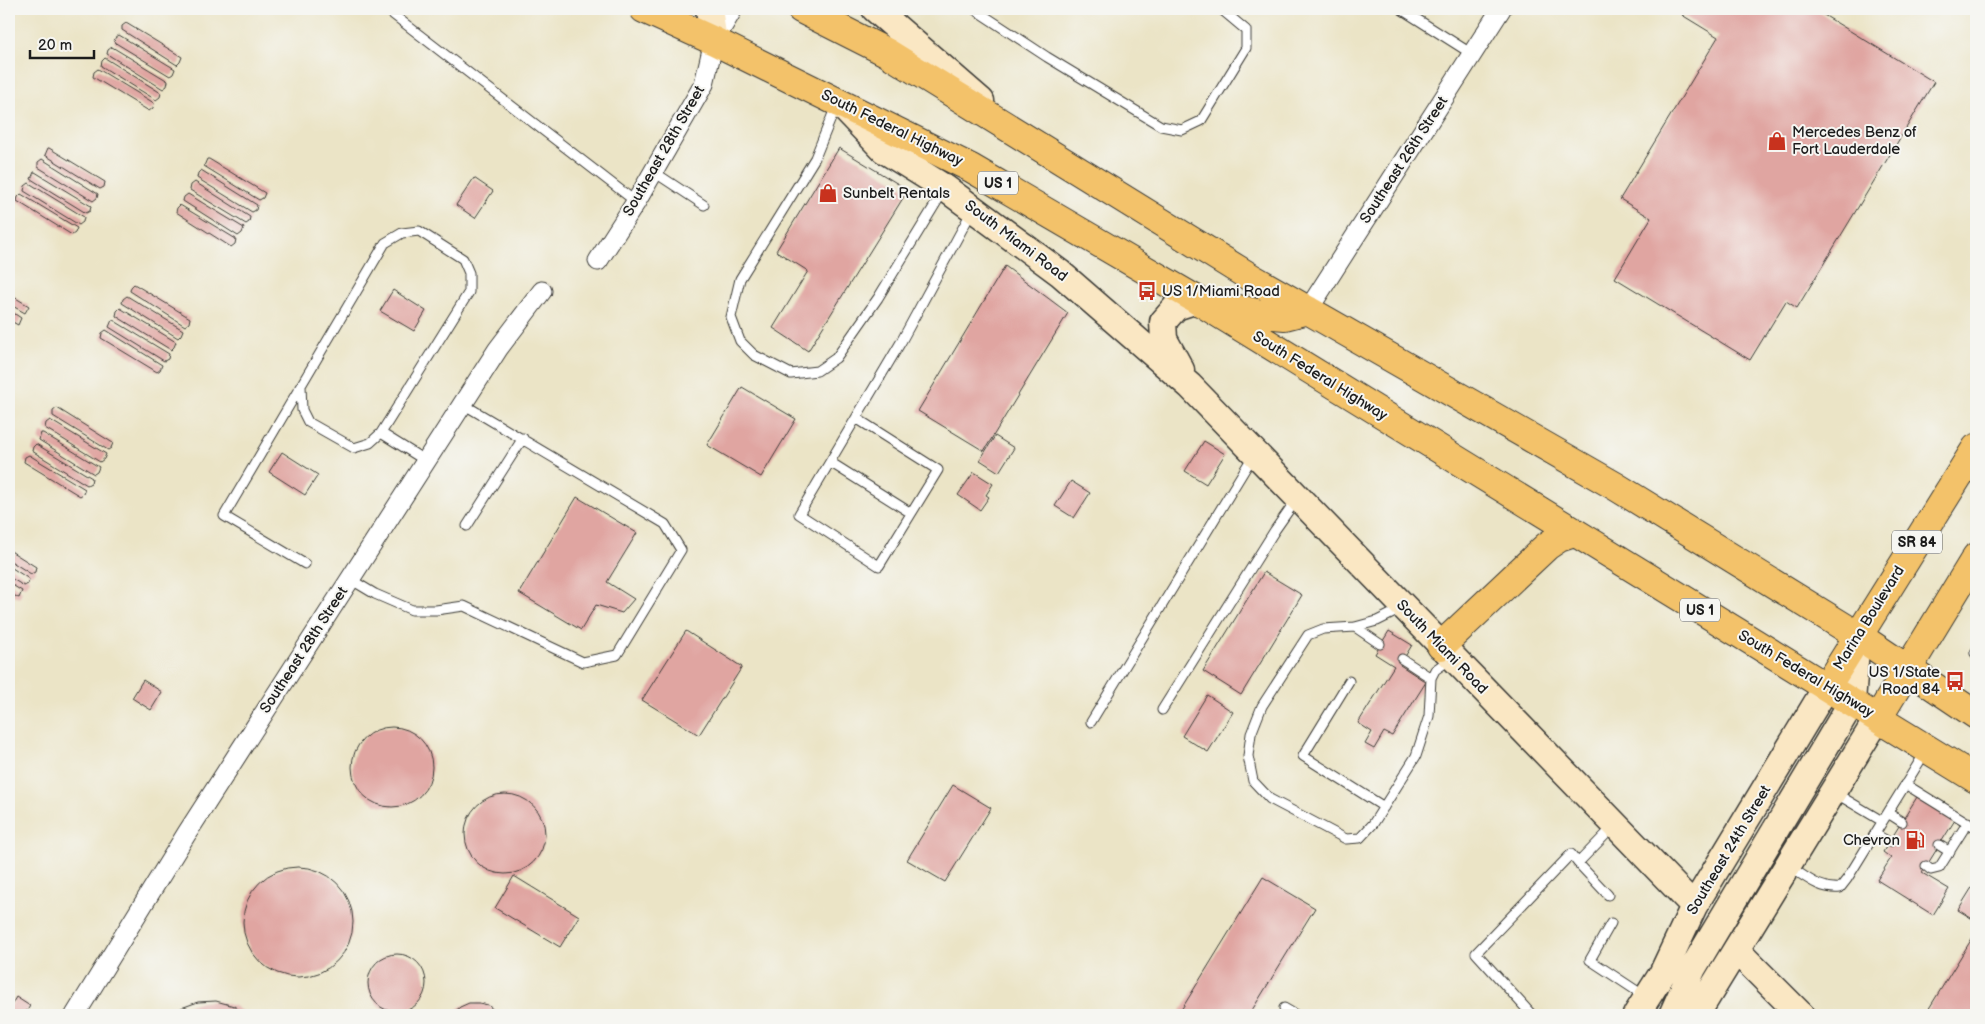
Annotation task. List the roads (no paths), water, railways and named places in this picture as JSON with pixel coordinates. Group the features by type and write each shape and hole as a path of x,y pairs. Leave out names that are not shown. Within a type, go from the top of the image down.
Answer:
{"main road":[{"name":"South Federal Highway","path":"644,9 714,41 972,168 1197,300 1976,779"},
{"path":"801,9 886,52 1227,262 1590,471 1857,635 1976,715"},
{"path":"1197,300 1285,316 1308,310"},
{"name":"Marina Boulevard","path":"1826,686 1976,448"},
{"path":"1446,652 1547,546 1559,538 1574,533"},
{"path":"1878,718 1970,573"}],"street":[{"path":"709,9 714,41"},
{"name":"Southeast 28th Street","path":"598,261 654,172 704,84 714,41 733,9"},
{"path":"876,9 1017,133"},
{"name":"Southeast 26th Street","path":"1308,310 1501,9"},
{"name":"South Miami Road","path":"838,102 884,150 945,188 1060,273 1190,386 1694,906"},
{"name":"Southeast 28th Street","path":"76,1015 187,833 498,349 542,291"},
{"name":"South Miami Road","path":"1190,386 1164,339 1163,322 1176,307 1197,300"},
{"path":"1672,1015 1693,968 1852,702 1857,635"},
{"name":"Southeast 24th Street","path":"1641,1006 1662,974 1694,906 1826,686"},
{"path":"1696,1015 1737,951 1878,718"},
{"path":"1737,951 1801,1015"}],"lane":[{"path":"386,9 636,202"},
{"path":"974,9 1047,57 1161,126 1182,130 1201,121 1246,48 1246,30 1221,9"},
{"path":"1401,9 1412,12 1472,54"},
{"path":"838,102 815,158 740,279 731,317 740,341 754,355 791,374 817,371 836,358 878,298 945,188"},
{"path":"654,172 704,205"},
{"path":"856,418 938,470 879,566 799,514 901,342 974,209"},
{"path":"301,386 302,410 308,422 354,448 370,442 381,433 469,292 469,273 463,259 418,231 402,233 385,243 224,516 306,564"},
{"path":"350,579 376,594 412,610 436,610 464,606 583,662 617,655 681,550 665,524 463,404"},
{"path":"381,433 426,462"},
{"path":"466,526 523,438"},
{"path":"1091,722 1255,453"},
{"path":"830,462 911,513"},
{"path":"1162,710 1275,530 1298,497"},
{"path":"1404,608 1377,621 1355,627 1323,629 1308,635 1262,706 1251,734 1248,756 1253,781 1270,799 1346,839 1360,838 1373,824 1416,756 1428,716 1431,678 1446,652"},
{"path":"1355,627 1380,644"},
{"path":"1402,659 1431,678"},
{"path":"1349,682 1303,756 1384,807"},
{"path":"1788,866 1821,886 1829,889 1840,888 1927,748"},
{"path":"1905,784 1972,824 1939,868 1931,870 1926,866"},
{"path":"1834,792 1885,817 1902,822"},
{"path":"1578,863 1615,825"},
{"path":"1875,834 1889,842"},
{"path":"1939,845 1950,852"},
{"path":"1532,1015 1476,953 1571,854 1608,896"},
{"path":"1611,923 1590,960 1641,1006"},
{"path":"1284,1008 1296,1015"}],"place":[{"name":"Mercedes Benz of Fort Lauderdale","path":"1777,141"},
{"name":"Sunbelt Rentals","path":"828,193"},
{"name":"US 1/Miami Road","path":"1147,291"},
{"name":"US 1/State Road 84","path":"1955,681"},
{"name":"Chevron","path":"1915,840"}]}
